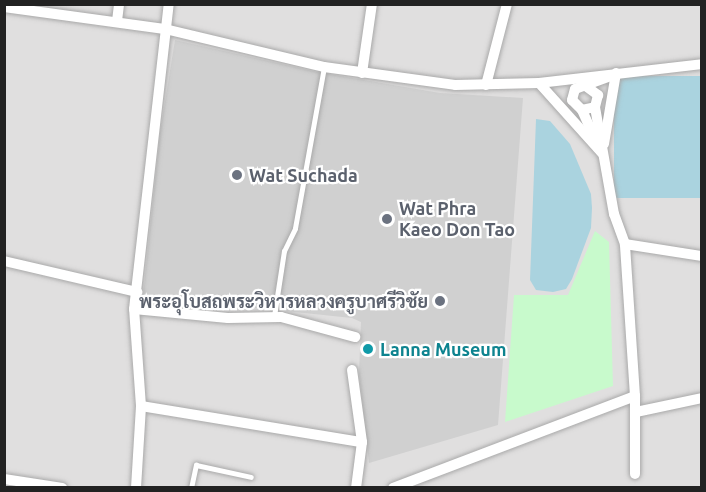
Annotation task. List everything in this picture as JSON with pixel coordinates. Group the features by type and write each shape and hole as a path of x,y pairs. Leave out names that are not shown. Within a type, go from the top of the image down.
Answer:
{"street":[{"path":"117,21 119,4"},
{"path":"136,488 141,406 134,309 169,4"},
{"path":"362,74 372,4"},
{"path":"486,85 507,4"},
{"path":"4,7 165,29 362,74 486,85 539,83 702,64"},
{"path":"573,94 616,73"},
{"path":"616,73 597,95 595,107 614,214 625,244 636,412 635,474"},
{"path":"602,154 616,73"},
{"path":"539,83 573,94 602,154"},
{"path":"539,83 602,154"},
{"path":"587,87 597,95"},
{"path":"582,110 595,107"},
{"path":"625,244 702,256"},
{"path":"4,261 137,292"},
{"path":"134,309 228,318 274,316 355,337"},
{"path":"352,370 362,442 356,488"},
{"path":"393,488 635,396"},
{"path":"636,412 702,398"},
{"path":"141,406 362,442"},
{"path":"4,479 62,488"}],"lane":[{"path":"274,316 324,67"},
{"path":"191,488 196,465 251,477"}],"shaded area":[{"path":"5,5 701,5 701,487 5,487"},
{"name":"Wat Phra Kaeo Don Tao","path":"175,40 317,72 440,93 523,98 498,425 369,463 359,374 361,322 352,318 143,296 160,133"}],"green space":[{"path":"595,231 609,242 613,386 505,422 514,295 568,295"}],"water":[{"path":"614,76 701,76 701,198 614,198"},
{"path":"536,119 550,121 570,144 591,194 591,228 572,279 566,289 553,292 536,290 530,280"}],"place":[{"name":"Wat Suchada","path":"237,175"},
{"name":"Wat Phra Kaeo Don Tao","path":"387,219"},
{"name":"พระอุโบสถพระวิหารหลวงครูบาศรีวิชัย","path":"440,301"},
{"name":"Lanna Museum","path":"368,349"}]}
